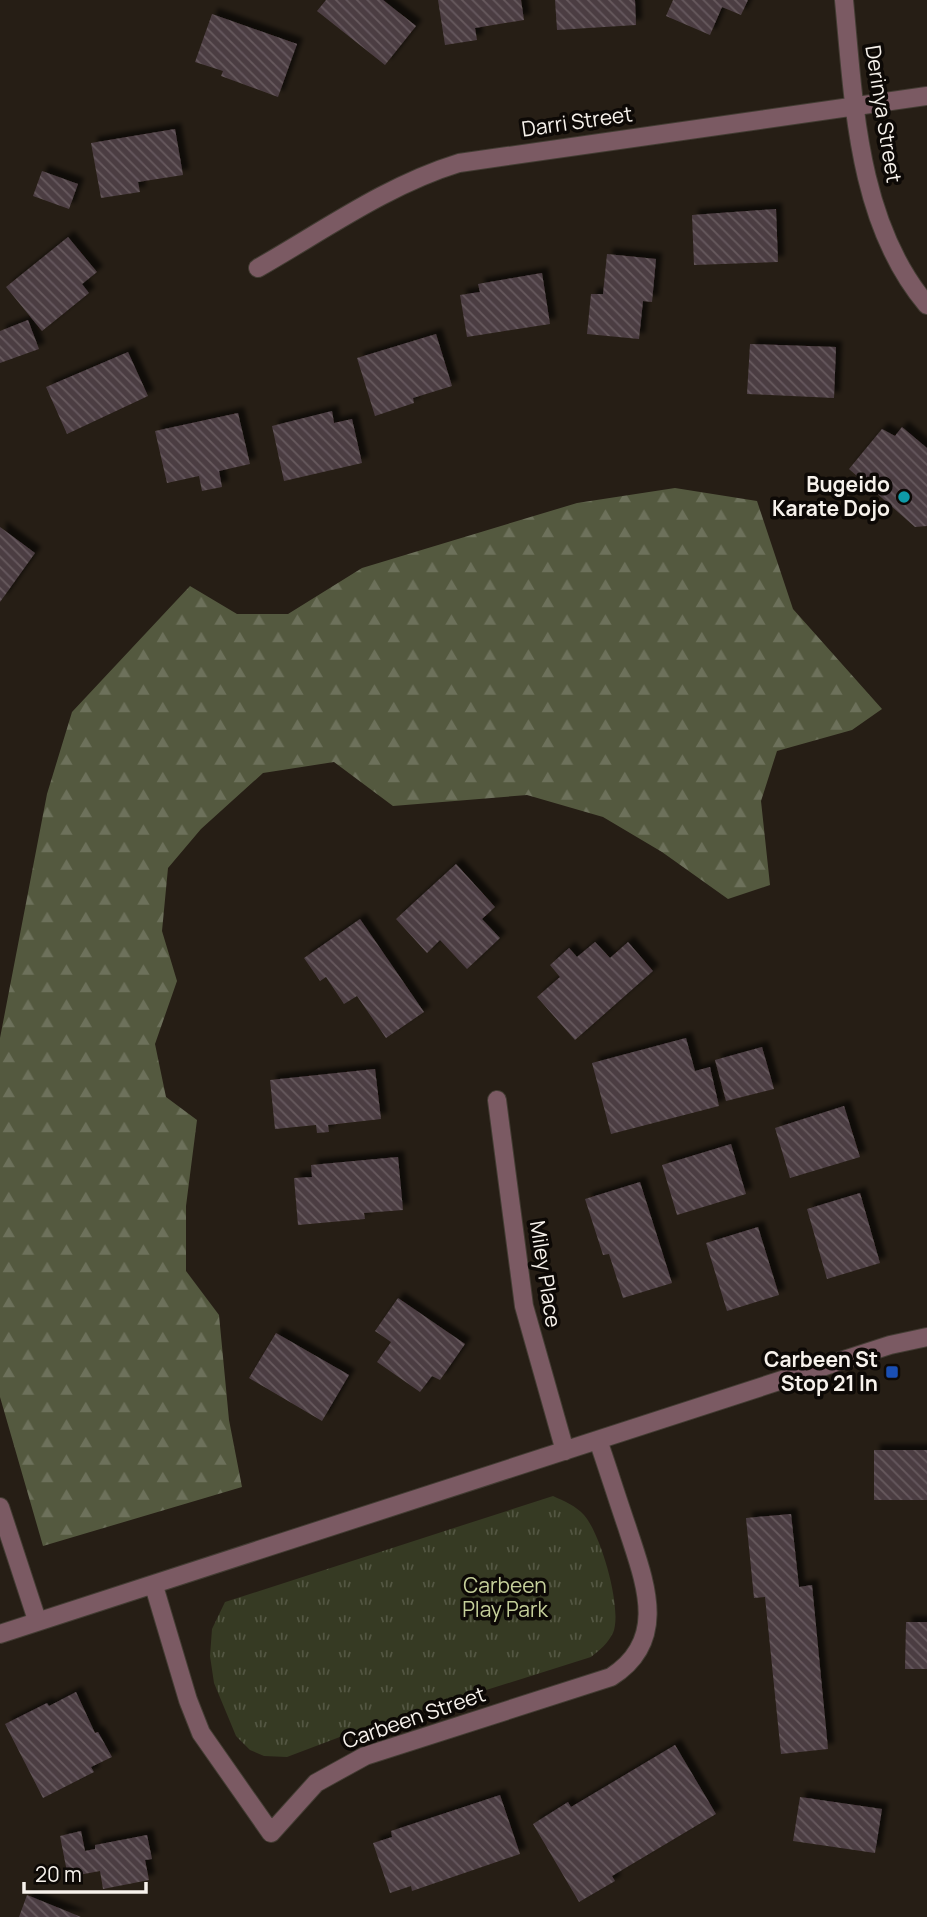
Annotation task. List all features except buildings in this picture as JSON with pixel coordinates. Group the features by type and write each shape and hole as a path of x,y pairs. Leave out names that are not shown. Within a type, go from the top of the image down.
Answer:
{"street":[{"name":"Derinya Street","path":"845,0 855,106 866,173 892,250 915,291 927,305"},
{"name":"Darri Street","path":"258,268 398,187 428,172 459,163 927,96"},
{"name":"Miley Place","path":"497,1100 524,1306 565,1451"},
{"path":"0,1634 890,1345 927,1337"},
{"name":"Carbeen Street","path":"154,1586 188,1700 201,1733 271,1833 316,1783 365,1756 611,1677 629,1666 646,1634 647,1587 598,1440"},
{"path":"0,1507 37,1620"}],"green space":[{"path":"675,488 757,501 793,609 882,709 852,730 777,751 761,801 770,885 728,899 662,852 603,817 527,795 393,806 334,762 263,773 201,829 168,868 162,931 177,981 155,1044 166,1097 197,1120 186,1206 186,1271 219,1315 229,1420 242,1487 43,1546 0,1397 0,1038 47,794 72,712 190,586 237,614 288,614 362,568 577,503"},
{"name":"Carbeen Play Park","path":"553,1496 574,1506 584,1515 597,1538 609,1572 615,1608 613,1633 591,1657 353,1732 287,1757 264,1756 250,1750 236,1736 214,1683 210,1656 212,1629 225,1602"}],"place":[{"name":"Bugeido Karate Dojo","path":"904,497"},
{"name":"Carbeen St Stop 21 In","path":"892,1372"}]}
